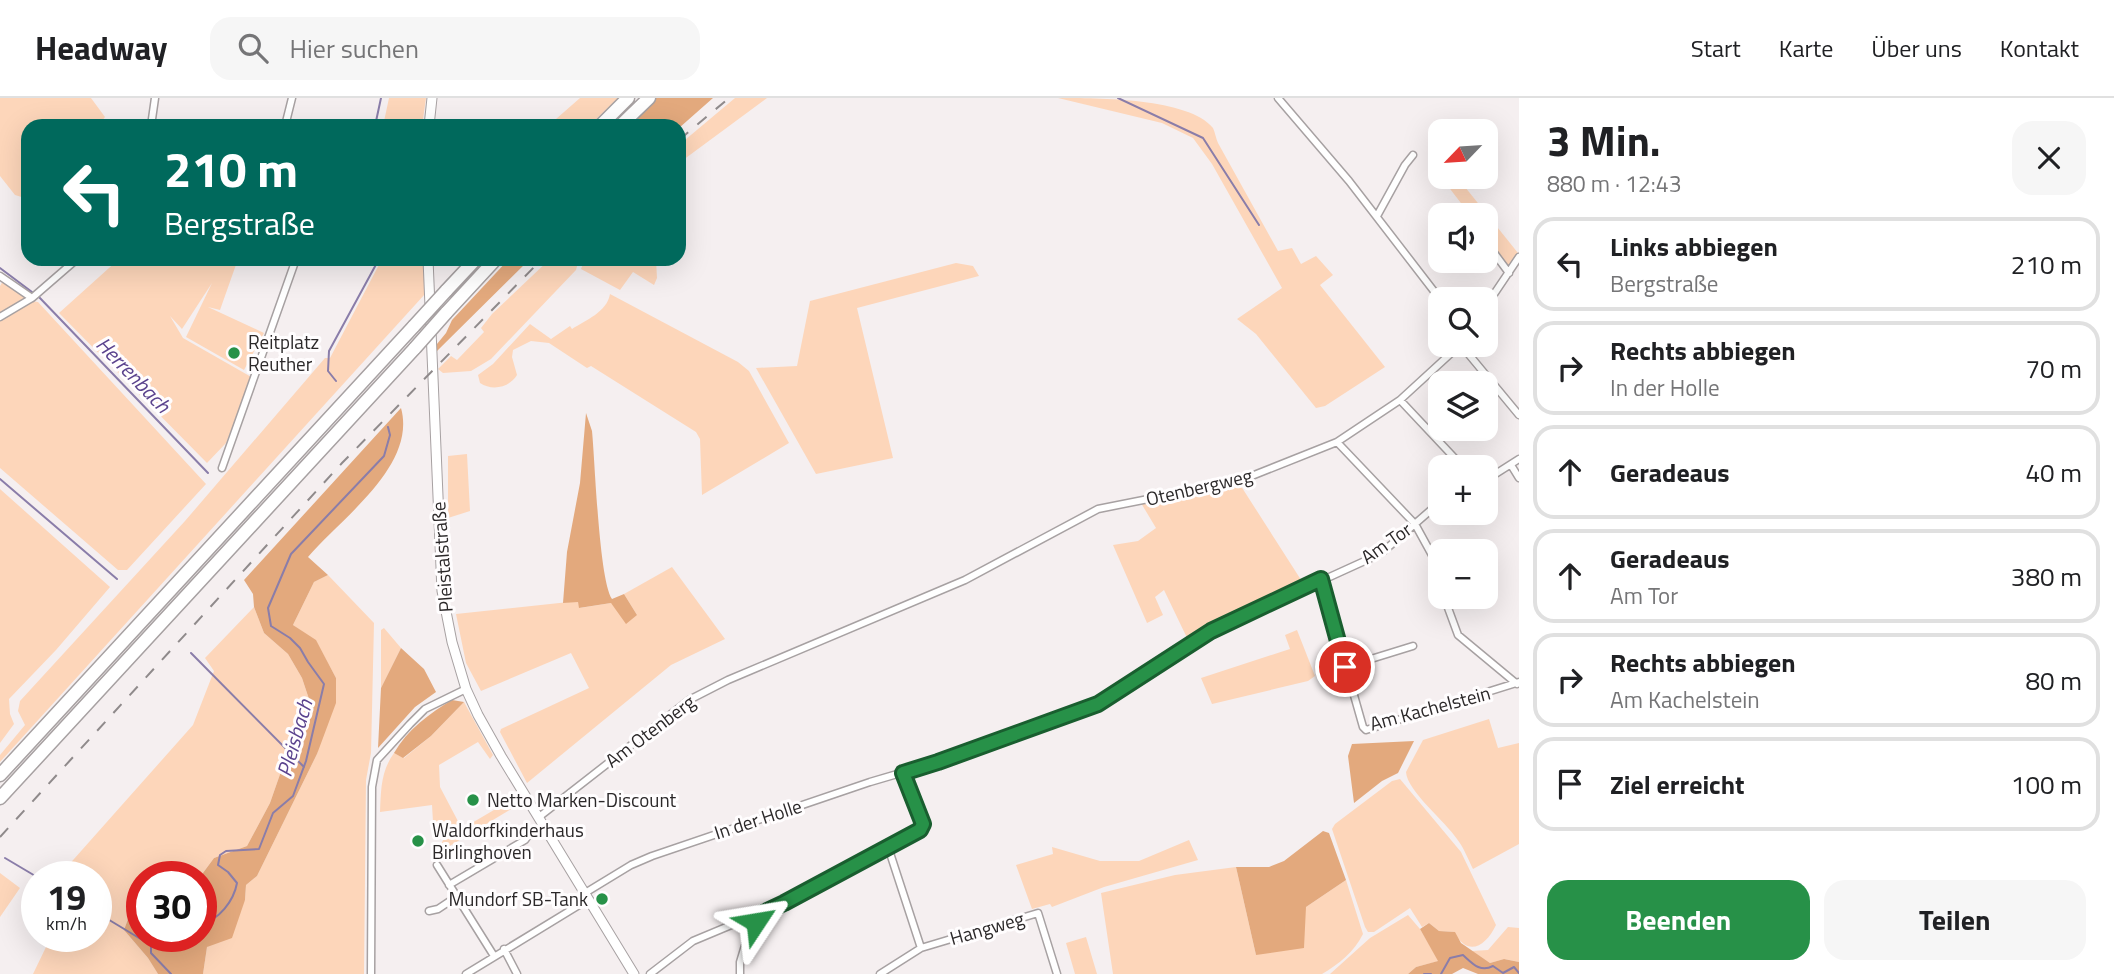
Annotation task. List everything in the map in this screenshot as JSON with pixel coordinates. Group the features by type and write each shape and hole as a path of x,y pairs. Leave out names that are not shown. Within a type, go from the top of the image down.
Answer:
{"highway":[{"path":"607,119 628,98"},
{"path":"628,119 649,98"},
{"path":"0,775 469,266"},
{"path":"0,798 490,266"}],"main road":[{"path":"430,119 432,98"},
{"name":"Pleistalstraße","path":"428,266 442,591 452,642 466,688 501,756 634,974"}],"street":[{"path":"152,119 155,98"},
{"path":"287,119 292,98"},
{"path":"1278,98 1377,216 1431,287"},
{"path":"1377,216 1413,155"},
{"path":"1498,289 1519,257"},
{"path":"1498,259 1509,273"},
{"path":"0,317 32,298 69,266"},
{"path":"222,468 294,266"},
{"path":"0,276 32,298"},
{"name":"Otenbergweg","path":"772,662 965,580 1098,509 1239,481 1337,442 1400,400 1448,357"},
{"path":"1471,357 1519,415"},
{"path":"1400,400 1451,455"},
{"path":"1337,442 1415,524 1428,548"},
{"path":"1498,473 1519,459"},
{"path":"1511,465 1519,478"},
{"name":"Am Tor","path":"938,762 1098,704 1211,631 1370,559 1385,550 1428,513"},
{"name":"Am Kachelstein","path":"1321,579 1345,667 1366,730 1518,684"},
{"path":"1448,609 1458,635 1518,684"},
{"path":"1345,667 1413,646"},
{"name":"Am Otenberg","path":"539,817 689,699 772,662"},
{"path":"371,974 372,787 377,760 425,709 466,688"},
{"name":"In der Holle","path":"466,974 652,856 723,830 938,762"},
{"path":"650,974 690,943 757,916 920,830 923,824 903,773"},
{"path":"449,885 525,840 530,833"},
{"path":"888,848 921,948"},
{"path":"437,865 494,956"},
{"path":"429,911 438,909 456,897"},
{"name":"Hangweg","path":"880,974 921,948 1038,913 1057,974"},
{"path":"740,974 743,951 757,916"},
{"path":"505,949 517,974"}],"shaded area":[{"path":"0,98 91,98 105,117 21,119 21,197 15,195 0,176"},
{"path":"389,98 426,98 423,119 384,119"},
{"path":"580,98 618,98 596,119 556,119"},
{"path":"656,98 713,98 686,122 686,119 634,119"},
{"path":"735,98 767,98 686,158 686,139"},
{"path":"1058,98 1096,98 1164,105 1201,118 1213,128 1218,143 1278,251 1292,248 1301,264 1316,256 1333,275 1320,285 1385,367 1325,406 1316,408 1256,334 1237,319 1282,288 1212,164 1193,138 1162,123"},
{"path":"1450,189 1467,189 1478,203 1461,203"},
{"path":"1498,228 1518,253 1509,268 1498,253"},
{"path":"956,263 973,266 979,276 857,308 893,458 816,474 756,368 797,366 810,301"},
{"path":"111,266 236,266 220,310 208,307 264,333 244,370 186,337 212,283 182,329 170,316 183,338 253,378 226,443 207,463 59,313"},
{"path":"378,266 423,266 425,294 0,762 0,755 25,725 18,711 20,701 185,521 325,358 330,358"},
{"path":"502,266 523,266 437,351 437,344 452,320"},
{"path":"543,266 577,266 491,359 471,371 443,373 438,369 451,356 457,360 484,332 481,328"},
{"path":"582,266 656,266 657,278 654,285 633,272 620,290 581,269"},
{"path":"3,281 31,301 38,302 206,484 127,570 118,570 0,468 0,286"},
{"path":"610,294 738,362 749,371 789,443 702,495 700,439 696,432 549,343 531,341 513,350 517,375 510,383 495,387 480,383 478,375 493,364 530,324 551,339 570,326 572,329 595,315 605,306"},
{"path":"401,408 403,429 398,450 387,470 373,490 308,557 328,575 314,582 293,625 316,640 336,678 336,703 317,754 257,876 246,885 245,900 232,938 217,943 217,861 212,861 247,846 270,803 292,740 310,702 302,678 288,654 264,633 254,607 253,594 244,580"},
{"path":"586,413 592,431 601,545 608,588 612,599 624,594 637,615 626,624 611,603 579,608 578,602 563,603 567,552 580,483"},
{"path":"467,454 470,511 448,518 448,456"},
{"path":"1239,483 1303,583 1217,623 1189,642 1164,590 1155,597 1163,615 1147,623 1113,545 1138,541 1156,528 1141,503"},
{"path":"0,489 110,587 9,699 14,724 0,743"},
{"path":"672,567 725,639 671,665 527,783 500,732 501,729 589,688 571,653 481,691 466,663 456,614 578,601 580,608 611,603 637,615 624,594"},
{"path":"328,575 374,623 371,753 366,780 364,974 203,974 206,952 217,952 217,935 245,900 246,885 257,876 317,754 336,678 316,641 293,625 314,582"},
{"path":"254,607 264,633 288,654 302,678 310,702 292,740 270,803 247,846 212,861 126,861 126,952 143,952 158,974 33,974 44,952 112,952 112,861 72,861 193,725 214,671 205,658"},
{"path":"384,628 401,648 381,688 381,630"},
{"path":"1297,630 1315,676 1308,681 1212,704 1201,678 1290,649 1285,635"},
{"path":"401,648 424,669 436,692 415,707 378,748 381,688"},
{"path":"452,700 464,702 431,736 403,758 394,753 405,737 420,723"},
{"path":"464,702 493,755 490,759 478,742 439,765 440,787 460,825 441,834 439,822 433,822 432,805 380,812 384,774 394,753 404,758 431,736"},
{"path":"1489,719 1498,748 1519,743 1519,844 1473,869 1459,842 1413,788 1406,772 1423,740"},
{"path":"1414,741 1398,773 1382,781 1354,803 1348,756 1352,744"},
{"path":"1400,779 1461,852 1496,925 1487,939 1476,946 1465,945 1454,932 1439,931 1429,923 1422,927 1410,908 1374,932 1368,932 1365,927 1332,829 1392,781"},
{"path":"515,793 523,802 438,853 443,840 511,800"},
{"path":"1323,831 1329,833 1346,880 1306,907 1304,948 1256,955 1236,867 1269,867 1284,861"},
{"path":"1189,840 1198,860 1104,887 1052,907 1050,904 1032,909 1016,865 1053,854 1052,847 1100,861 1139,861"},
{"path":"1236,867 1256,955 1306,907 1346,880 1363,934 1346,957 1322,974 1113,974 1101,893 1175,875"},
{"path":"0,873 20,888 0,917"},
{"path":"1408,915 1420,929 1439,961 1416,967 1408,974 1330,974 1370,938"},
{"path":"1429,923 1439,931 1455,932 1461,943 1490,963 1504,959 1519,962 1519,974 1478,974 1463,968 1452,974 1408,974 1416,967 1438,961 1420,929"},
{"path":"1508,927 1519,928 1519,962 1504,959 1490,963 1472,951 1488,950"},
{"path":"1086,937 1097,974 1075,974 1066,943"},
{"path":"143,952 206,952 203,974 158,974"}],"waterway":[{"name":"Pleisbach","path":"376,119 381,98"},
{"path":"1118,98 1203,138 1259,225"},
{"name":"Pleisbach","path":"336,381 328,371 329,351 375,266"},
{"name":"Herrenbach","path":"0,268 32,292"},
{"name":"Herrenbach","path":"38,296 208,473"},
{"name":"Pleisbach","path":"217,916 229,903 237,883 218,865 220,855 226,851 259,849 273,813 293,796 306,761 324,684 300,648 271,626 268,608 291,554 384,456 390,435 388,427"},
{"path":"0,479 117,579"},
{"path":"191,653 304,767"},
{"path":"5,858 21,868"},
{"path":"112,922 126,930"},
{"name":"Pleisbach","path":"151,952 171,974"},
{"path":"1441,974 1450,958 1463,955 1480,968 1493,966 1503,973 1514,967 1519,973"},
{"path":"1424,974 1431,974"}],"railway":[{"path":"686,134 729,98"},
{"path":"0,837 342,463 535,266"}],"place":[{"name":"Reitplatz Reuther","path":"234,353"},
{"name":"Netto Marken-Discount","path":"473,800"},
{"name":"Waldorfkinderhaus Birlinghoven","path":"418,841"},
{"name":"Mundorf SB-Tank","path":"602,899"}],"route":[{"path":"756,922 757,916 920,830 923,824 903,773 1098,704 1211,631 1321,579 1345,667"}]}
